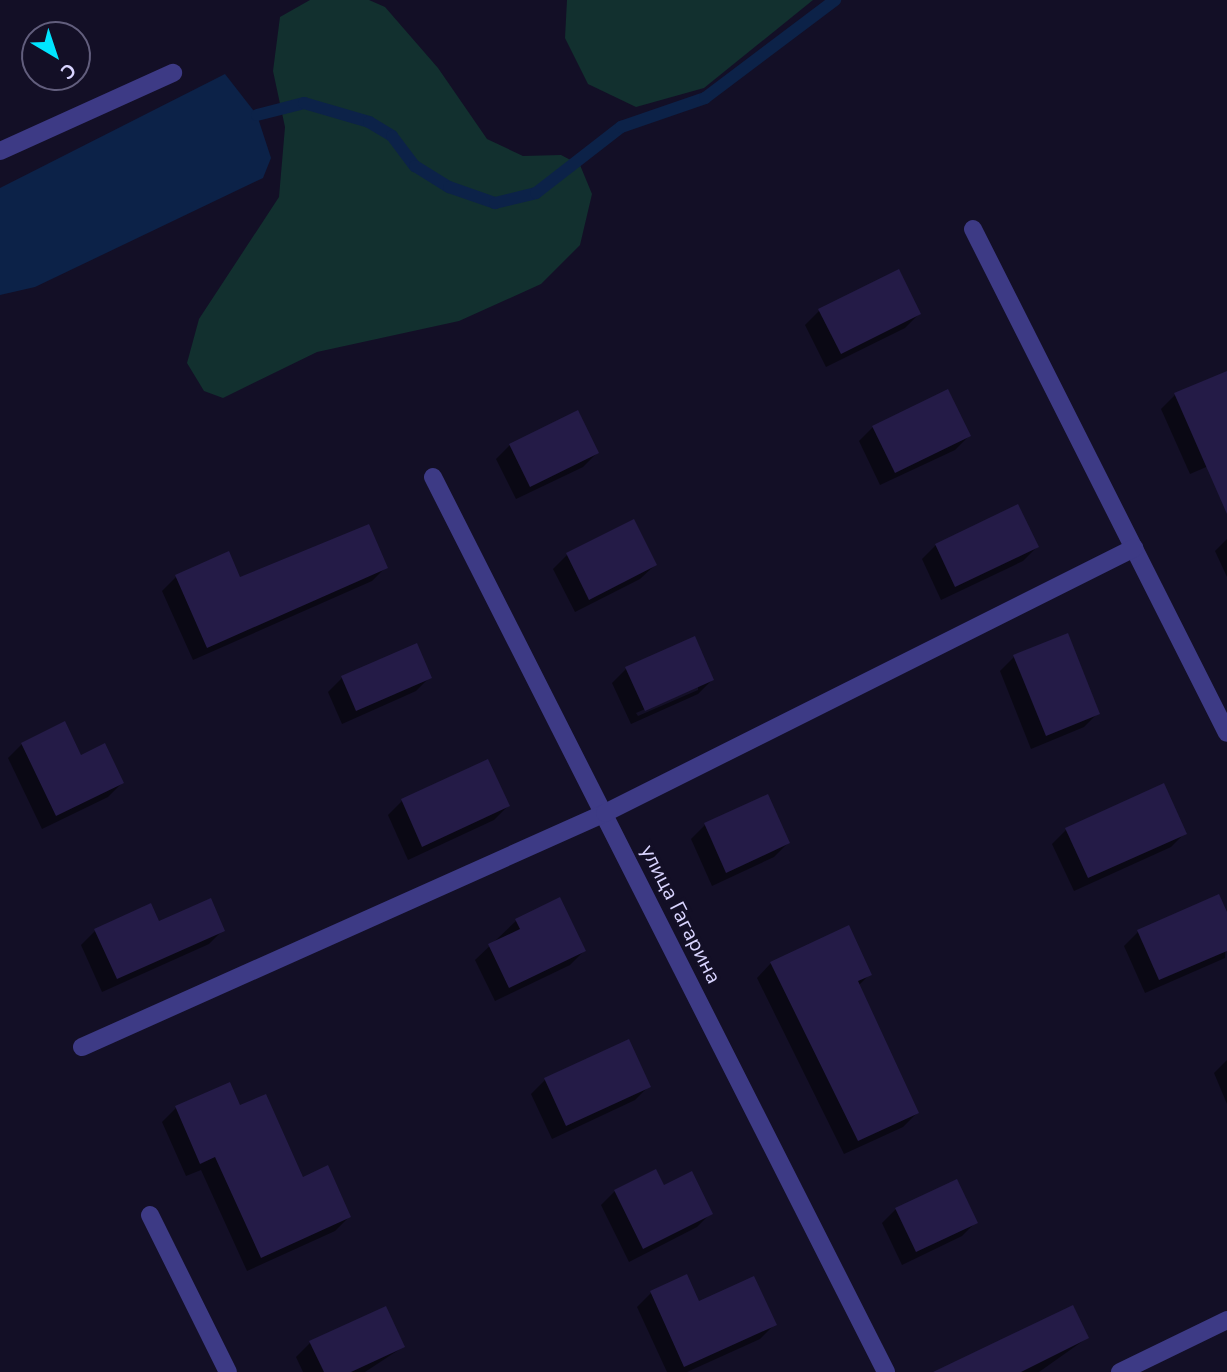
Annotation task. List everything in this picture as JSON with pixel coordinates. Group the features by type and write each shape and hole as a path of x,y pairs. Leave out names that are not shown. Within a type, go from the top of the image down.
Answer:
{"street":[{"path":"0,151 173,74"},
{"path":"973,229 1227,733"},
{"name":"улица Гагарина","path":"433,477 886,1372"},
{"path":"82,1047 605,813 1134,548"},
{"path":"150,1215 228,1372"},
{"path":"1120,1372 1227,1320"}],"green space":[{"path":"310,0 369,0 385,7 438,68 487,139 523,156 561,155 580,165 592,194 580,245 541,284 459,321 317,352 223,398 204,391 187,363 199,319 279,197 285,127 273,71 280,17"},
{"path":"567,0 813,0 704,88 636,107 588,84 565,38"}],"water":[{"path":"225,74 257,115 271,158 263,178 35,287 0,295 0,188"}],"building":[{"path":"899,269 921,314 841,354 818,309"},
{"path":"1227,371 1227,514 1174,393"},
{"path":"948,389 971,436 895,473 872,426"},
{"path":"578,410 599,453 530,487 509,444"},
{"path":"1018,504 1039,547 955,587 935,544"},
{"path":"634,519 657,565 589,600 566,553"},
{"path":"369,524 388,568 207,648 175,575 229,551 240,577"},
{"path":"1068,633 1100,714 1046,736 1013,655"},
{"path":"695,636 714,680 645,711 625,667"},
{"path":"417,643 432,678 356,711 341,676"},
{"path":"65,721 81,755 105,743 124,783 56,816 21,743"},
{"path":"488,759 510,806 422,847 401,799"},
{"path":"1164,783 1187,834 1088,878 1065,828"},
{"path":"768,794 790,843 726,873 704,823"},
{"path":"1219,894 1227,912 1227,951 1159,980 1137,930"},
{"path":"560,897 586,951 509,988 488,944 520,929 515,919"},
{"path":"211,898 225,931 117,979 94,929 151,903 159,921"},
{"path":"849,925 872,975 858,981 919,1113 858,1141 770,962"},
{"path":"629,1039 651,1087 566,1126 544,1078"},
{"path":"230,1082 240,1105 266,1094 303,1177 328,1165 351,1217 261,1258 215,1157 200,1164 175,1106"},
{"path":"656,1169 664,1185 692,1171 713,1214 643,1249 614,1190"},
{"path":"957,1179 978,1223 916,1252 895,1208"},
{"path":"687,1274 699,1301 754,1276 777,1325 684,1367 650,1291"},
{"path":"1073,1305 1089,1338 1021,1372 933,1372"},
{"path":"386,1306 405,1347 351,1372 324,1372 309,1341"}],"waterway":[{"path":"257,115 304,103 369,122 392,136 415,166 449,187 495,203 536,193 621,127 705,98 835,0"}]}
